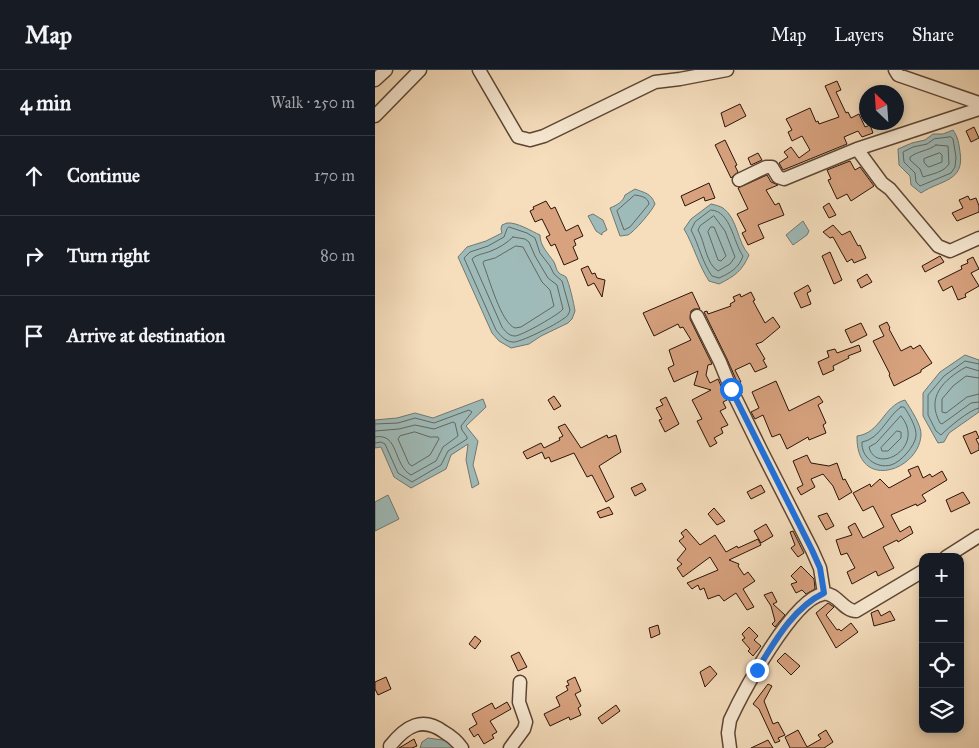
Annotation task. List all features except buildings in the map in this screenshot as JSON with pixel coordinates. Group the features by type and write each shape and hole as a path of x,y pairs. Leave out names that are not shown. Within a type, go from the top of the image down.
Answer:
{"street":[{"path":"375,80 385,70"},
{"path":"375,116 420,70"},
{"path":"479,70 518,137 530,140 544,136 655,82 727,70"},
{"path":"895,70 898,75 979,103"},
{"path":"739,180 772,166 778,177 785,178 857,149 979,108"},
{"path":"857,149 882,183 890,189 938,246 950,251 979,238"},
{"path":"697,316 721,362 731,389 816,559 820,568 824,593"},
{"path":"952,553 979,536"},
{"path":"730,748 728,733 730,720 757,670 787,624 799,610 824,593 831,595 850,611 856,611 919,573"},
{"path":"511,748 524,729 526,722 519,702 520,682"},
{"path":"391,746 406,731 420,723 429,723 450,736 462,748"}],"water":[{"path":"953,130 960,149 961,162 959,169 949,179 921,193 911,185 910,176 899,165 898,149 925,140 933,134 943,134"},
{"path":"635,189 650,195 655,204 634,230 628,235 620,236 610,208"},
{"path":"711,204 722,207 732,218 742,244 749,255 737,273 719,284 709,281 684,229 691,219"},
{"path":"593,214 603,220 607,230 602,235 596,231 588,216"},
{"path":"803,221 809,231 807,235 793,245 786,235"},
{"path":"507,223 519,225 540,235 543,246 554,262 557,271 566,277 575,311 568,323 529,344 511,348 499,341 492,333 458,257 467,247 502,233 502,225"},
{"path":"965,355 979,360 979,412 949,433 944,442 938,443 923,416 923,393 940,372"},
{"path":"483,399 486,407 466,426 478,441 473,465 479,484 472,488 466,460 468,444 451,455 446,469 411,488 394,477 381,447 375,448 375,420 397,418 415,413 433,418"},
{"path":"905,400 920,427 921,435 918,448 900,466 888,470 876,470 866,465 859,454 857,436 872,430 892,408"},
{"path":"388,495 399,519 375,531 375,502"},
{"path":"428,738 450,741 457,748 420,748 422,742"}],"route":[{"path":"731,389 812,550 820,568 824,593 799,610 787,624 757,670"}]}
